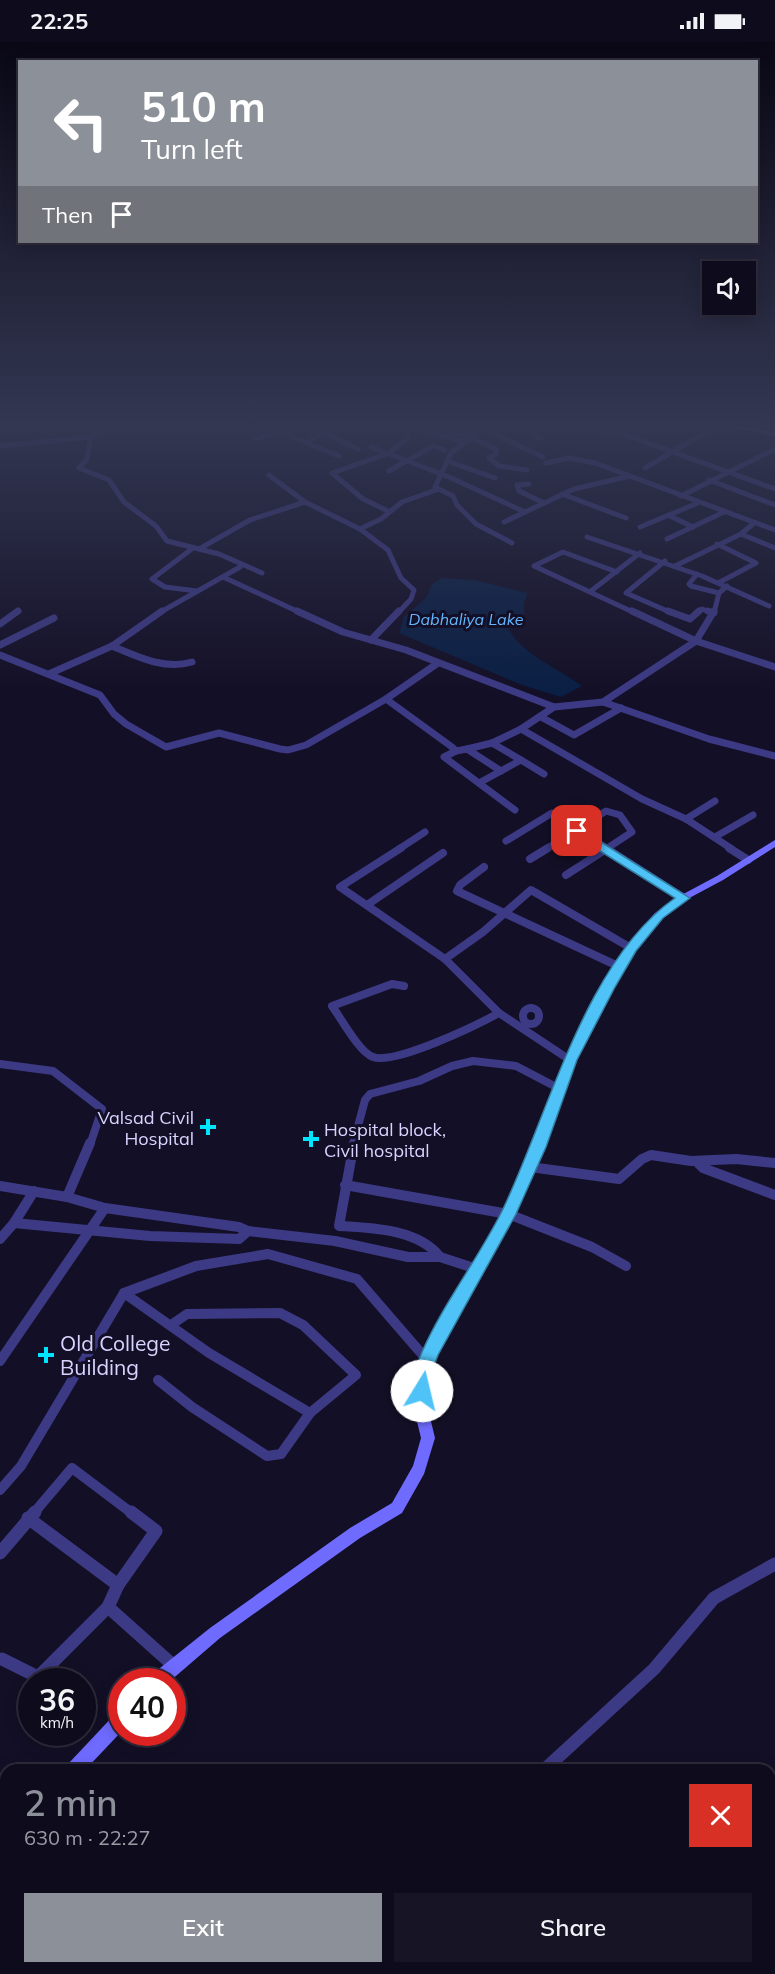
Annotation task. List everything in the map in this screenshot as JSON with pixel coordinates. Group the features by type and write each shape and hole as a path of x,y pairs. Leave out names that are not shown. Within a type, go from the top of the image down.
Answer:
{"street":[{"path":"136,513 158,527 167,541 231,558 240,567 262,573"},
{"path":"197,591 165,587 152,579 228,530 265,513"},
{"path":"328,513 360,529 388,550 401,578 414,590 411,598 371,640"},
{"path":"360,529 381,519 386,513"},
{"path":"465,513 476,524 512,543"},
{"path":"504,522 523,513"},
{"path":"613,513 626,518"},
{"path":"640,527 672,513"},
{"path":"667,539 722,513"},
{"path":"727,513 775,530"},
{"path":"668,515 693,527"},
{"path":"675,566 741,534 753,524"},
{"path":"741,534 775,548"},
{"path":"587,537 665,561 720,582 769,606"},
{"path":"717,544 756,563 720,582"},
{"path":"617,572 563,552 534,566 696,641 775,667"},
{"path":"591,591 640,553"},
{"path":"665,561 626,593 684,618 690,619 702,609 714,613"},
{"path":"51,674 112,646 148,618 240,567"},
{"path":"697,574 688,584 719,593"},
{"path":"223,577 258,591 304,616 554,707 603,702 709,739 775,756"},
{"path":"603,702 696,641 714,613 719,593 727,586"},
{"path":"0,624 18,612"},
{"path":"0,645 54,618"},
{"path":"112,646 154,662 171,665 192,662"},
{"path":"0,655 100,695 110,704 112,712 124,722 166,747 219,733 288,750 306,746 386,699 438,663"},
{"path":"386,699 427,729 446,739 456,751"},
{"path":"515,810 444,757 456,751 492,743 521,729 554,707"},
{"path":"541,717 574,735 621,708"},
{"path":"521,729 642,799 686,819 748,860"},
{"path":"492,743 544,774"},
{"path":"467,749 501,771"},
{"path":"479,783 521,760"},
{"path":"686,819 715,801"},
{"path":"530,859 606,811 620,815 632,832 566,875"},
{"path":"506,841 552,813 575,830 684,898"},
{"path":"715,837 753,815"},
{"path":"424,831 340,887 446,959 499,1013 570,1060"},
{"path":"172,1668 355,1533 397,1508 419,1469 428,1438 421,1409 422,1374 427,1360 508,1214 530,1167 570,1060 620,966 631,948 658,915 775,843"},
{"path":"368,906 443,853"},
{"path":"484,867 457,891 620,966"},
{"path":"446,959 531,890 631,948"},
{"path":"404,986 392,984 332,1006 363,1050 373,1057 391,1057 467,1031 499,1013"},
{"path":"440,1257 435,1248 426,1242 339,1226 352,1149 365,1100 370,1094 420,1081 452,1066 473,1061 516,1066 560,1089"},
{"path":"0,1064 53,1071 102,1109 87,1153 67,1197"},
{"path":"530,1167 619,1179 625,1177 640,1161 651,1154 696,1161 726,1158 775,1163"},
{"path":"696,1161 703,1168 775,1195"},
{"path":"345,1185 508,1214 592,1246 626,1266"},
{"path":"0,1186 67,1197 105,1208 238,1227 248,1231 335,1241 408,1257 440,1257 477,1269"},
{"path":"0,1239 14,1223 34,1191"},
{"path":"0,1361 105,1208"},
{"path":"14,1223 91,1231 239,1239 248,1231"},
{"path":"0,1490 21,1466 124,1293 196,1266 268,1254 357,1279 427,1360"},
{"path":"124,1293 209,1353 310,1413"},
{"path":"158,1380 192,1407 267,1456 281,1454 310,1413 356,1376 303,1325 280,1313 187,1314 171,1325"},
{"path":"0,1553 72,1468 111,1495 156,1531 118,1586 108,1606 38,1677 1,1659"},
{"path":"28,1518 118,1586"},
{"path":"551,1764 654,1669 714,1598 775,1564"},
{"path":"108,1606 174,1666"},
{"path":"80,1764 108,1734"}],"water":[{"name":"Dabhaliya Lake","path":"442,578 474,580 528,593 524,603 524,615 506,622 511,632 527,650 582,686 561,697 522,685 399,633 404,617 426,598 432,584"}],"place":[{"name":"Valsad Civil Hospital","path":"208,1127"},
{"name":"Hospital block, Civil hospital","path":"311,1139"},
{"name":"Old College Building","path":"46,1355"}],"route":[{"path":"422,1391 422,1374 430,1352 508,1214 538,1147 570,1060 608,986 631,948 658,915 684,898 577,831"}]}
